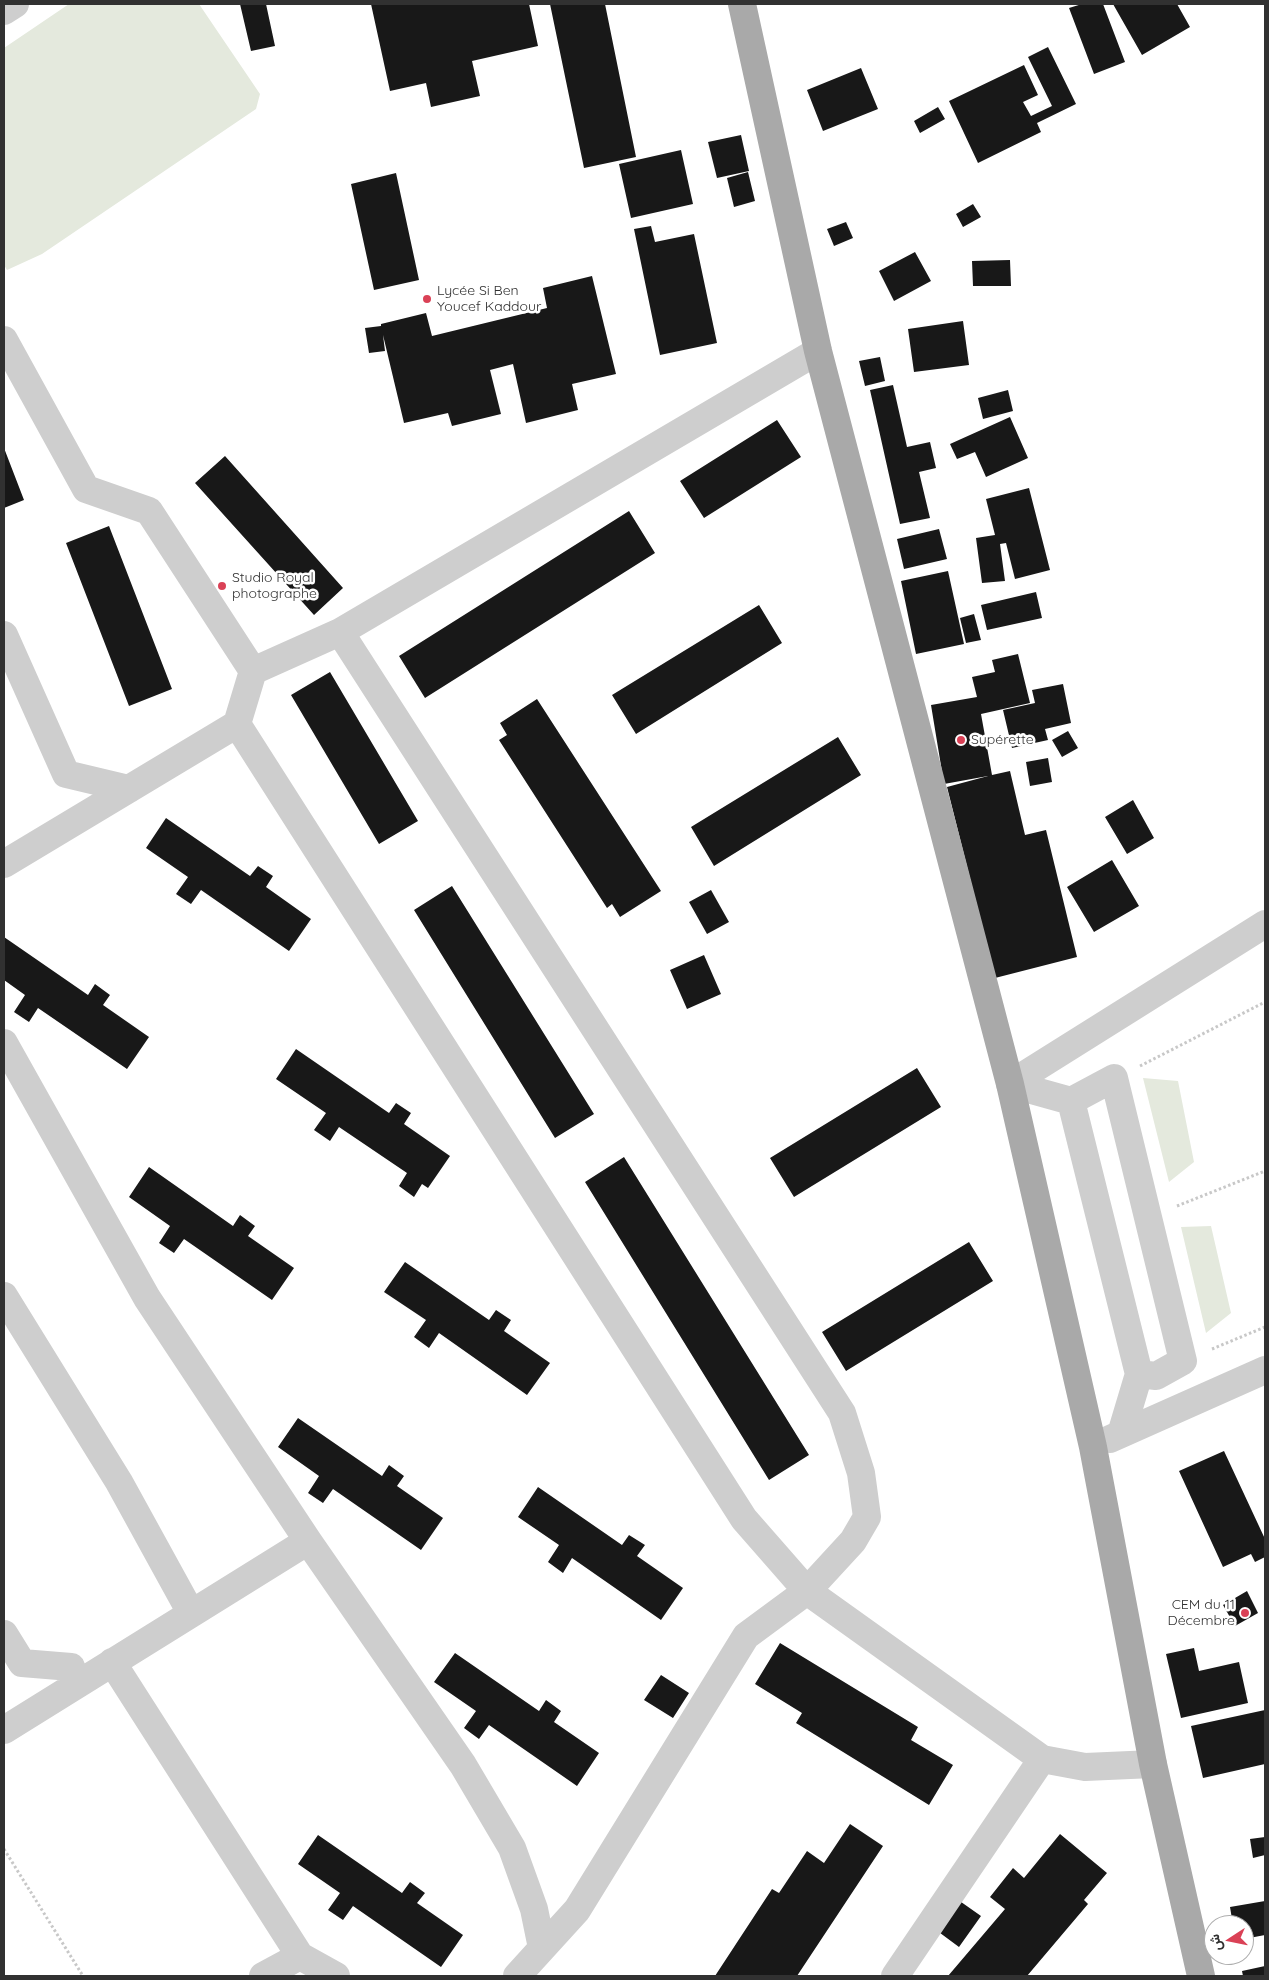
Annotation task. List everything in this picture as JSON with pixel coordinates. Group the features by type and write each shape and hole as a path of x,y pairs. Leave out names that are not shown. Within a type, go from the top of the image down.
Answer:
{"main road":[{"path":"742,4 818,351 1010,1084 1093,1447 1153,1764 1201,1976"}],"street":[{"path":"4,11 15,4"},
{"path":"4,340 86,489 148,511 253,671"},
{"path":"4,864 236,724 253,671 340,632 818,351"},
{"path":"340,632 842,1413 861,1473 867,1517 853,1541 807,1592 746,1636 577,1910 517,1976"},
{"path":"4,635 66,774 129,789"},
{"path":"236,724 744,1519 807,1592 1042,1759 1085,1767 1153,1764"},
{"path":"1010,1084 1265,924"},
{"path":"4,1044 147,1298 308,1541 463,1765 512,1848 534,1909 542,1948"},
{"path":"1010,1084 1071,1101 1114,1078 1184,1361 1156,1376 1139,1374"},
{"path":"1071,1101 1139,1374 1121,1434"},
{"path":"4,1296 119,1482 191,1613"},
{"path":"1093,1447 1265,1370"},
{"path":"4,1730 308,1541"},
{"path":"4,1634 22,1663 71,1667 77,1684"},
{"path":"112,1662 300,1956 336,1976"},
{"path":"895,1976 1042,1759"},
{"path":"263,1976 300,1956"}],"path":[{"path":"1114,1078 1265,1002"},
{"path":"1148,1217 1265,1171"},
{"path":"1184,1361 1265,1327"},
{"path":"4,1849 82,1976"}],"shaded area":[{"path":"69,4 199,4 260,94 256,109 42,254 7,270 4,265 4,48"},
{"path":"1143,1078 1178,1081 1194,1162 1169,1182"},
{"path":"1211,1226 1231,1313 1206,1333 1181,1227"}],"building":[{"path":"240,4 266,4 275,46 251,51"},
{"path":"371,4 529,4 538,46 472,61 480,96 431,107 426,83 390,91"},
{"path":"550,4 605,4 636,157 584,168"},
{"path":"1082,4 1103,4 1125,62 1094,74 1069,8"},
{"path":"1113,4 1177,4 1190,27 1142,55"},
{"path":"1048,47 1076,104 1037,123 1041,132 978,163 949,101 1024,65 1038,95 1023,102 1031,116 1052,106 1028,57"},
{"path":"861,68 878,109 823,131 807,90"},
{"path":"938,107 945,119 920,133 914,121"},
{"path":"741,135 749,171 717,178 708,142"},
{"path":"681,150 693,204 631,218 619,164"},
{"path":"748,172 755,201 734,207 727,178"},
{"path":"396,173 419,280 374,290 351,184"},
{"path":"973,204 981,217 963,227 956,214"},
{"path":"846,222 853,238 834,246 827,229"},
{"path":"651,226 655,242 694,234 717,343 660,355 634,229"},
{"path":"915,252 931,281 894,301 879,271"},
{"path":"1010,260 1011,286 973,286 972,261"},
{"path":"592,276 616,374 572,384 578,410 526,423 513,364 490,370 501,414 452,426 448,413 404,423 383,335 385,351 369,353 365,328 381,326 381,324 426,313 432,336 547,308 543,288"},
{"path":"963,321 969,365 914,372 908,329"},
{"path":"880,357 885,381 865,386 859,361"},
{"path":"893,385 907,447 930,442 936,468 919,472 930,518 900,524 870,390"},
{"path":"1008,390 1013,411 983,419 978,398"},
{"path":"1010,417 1028,458 986,477 975,452 957,459 950,444"},
{"path":"777,420 801,457 704,518 680,481"},
{"path":"4,448 24,500 4,508"},
{"path":"225,456 343,588 314,615 195,483"},
{"path":"1029,488 1050,570 1015,579 1006,543 1000,544 1005,581 982,583 976,538 995,535 986,499"},
{"path":"629,511 655,553 425,698 399,656"},
{"path":"109,526 172,689 129,706 66,543"},
{"path":"939,529 947,559 904,569 897,539"},
{"path":"948,571 964,644 916,654 901,581"},
{"path":"1036,592 1042,618 987,630 981,605"},
{"path":"759,605 782,643 636,734 612,695"},
{"path":"974,614 981,640 966,643 960,618"},
{"path":"1018,654 1030,703 981,714 992,775 1010,771 1025,835 1046,830 1077,957 995,978 947,787 988,776 944,784 931,705 977,697 972,677 995,672 992,660"},
{"path":"330,672 418,821 379,844 291,695"},
{"path":"1063,684 1071,723 1045,729 1048,740 1012,748 1003,710 1035,703 1032,690"},
{"path":"537,699 661,891 620,917 612,904 607,908 499,740 507,735 500,723"},
{"path":"1068,731 1078,748 1062,757 1052,740"},
{"path":"838,737 861,775 714,866 691,827"},
{"path":"1048,758 1052,782 1030,786 1026,762"},
{"path":"1133,800 1154,838 1127,854 1105,817"},
{"path":"166,818 250,876 258,866 273,876 266,887 311,919 289,951 201,890 191,904 176,894 188,877 146,848"},
{"path":"1112,860 1139,906 1094,932 1067,887"},
{"path":"452,886 594,1114 555,1138 414,910"},
{"path":"711,890 729,922 707,934 689,902"},
{"path":"4,937 88,995 95,984 110,995 103,1005 149,1037 127,1069 38,1008 29,1022 14,1012 25,995 4,980"},
{"path":"704,955 721,994 687,1009 670,970"},
{"path":"296,1049 389,1113 396,1103 411,1113 404,1124 450,1156 428,1188 422,1184 414,1197 399,1186 407,1173 339,1127 330,1141 314,1130 326,1113 276,1079"},
{"path":"917,1068 941,1107 794,1197 770,1158"},
{"path":"624,1157 809,1455 769,1480 585,1182"},
{"path":"149,1167 233,1226 240,1215 255,1226 248,1236 294,1268 272,1300 184,1239 174,1253 159,1243 170,1226 129,1197"},
{"path":"969,1242 993,1281 846,1371 822,1332"},
{"path":"405,1262 489,1320 496,1310 511,1320 504,1331 550,1363 527,1395 439,1333 429,1348 414,1337 426,1320 384,1292"},
{"path":"298,1418 382,1476 389,1465 404,1476 397,1486 443,1518 421,1550 333,1489 323,1503 308,1493 319,1476 278,1447"},
{"path":"1224,1451 1265,1539 1265,1557 1255,1562 1251,1554 1223,1567 1179,1471"},
{"path":"538,1487 622,1545 629,1535 645,1545 637,1556 683,1588 661,1620 572,1558 563,1573 548,1562 559,1545 518,1517"},
{"path":"1247,1591 1258,1613 1235,1626 1223,1605"},
{"path":"780,1643 918,1727 911,1740 953,1765 929,1805 796,1723 802,1713 755,1684"},
{"path":"1194,1648 1199,1671 1239,1662 1248,1703 1181,1718 1166,1654"},
{"path":"455,1653 539,1711 546,1700 561,1711 554,1722 599,1753 577,1786 489,1725 479,1739 464,1728 476,1711 434,1682"},
{"path":"661,1675 689,1693 673,1718 644,1700"},
{"path":"1265,1710 1265,1764 1203,1778 1191,1726"},
{"path":"850,1824 883,1846 797,1976 715,1976 772,1889 779,1893 807,1851 824,1863"},
{"path":"1060,1834 1107,1873 1084,1900 1088,1904 1027,1976 948,1976 1005,1909 990,1897 1013,1868 1024,1878"},
{"path":"318,1835 402,1893 410,1882 425,1893 417,1903 463,1935 441,1967 353,1906 343,1920 328,1910 340,1893 298,1864"},
{"path":"1265,1837 1265,1855 1253,1858 1250,1839"},
{"path":"954,1897 981,1916 959,1947 932,1927"},
{"path":"1265,1901 1265,1935 1254,1937 1254,1915 1231,1915 1230,1907"},
{"path":"1265,1966 1265,1976 1243,1976 1242,1971"}],"place":[{"name":"Lycée Si Ben Youcef Kaddour","path":"427,299"},
{"name":"Studio Royal photographe","path":"222,586"},
{"name":"Supérette","path":"961,740"},
{"name":"CEM du 11 Décembre","path":"1245,1613"}]}
